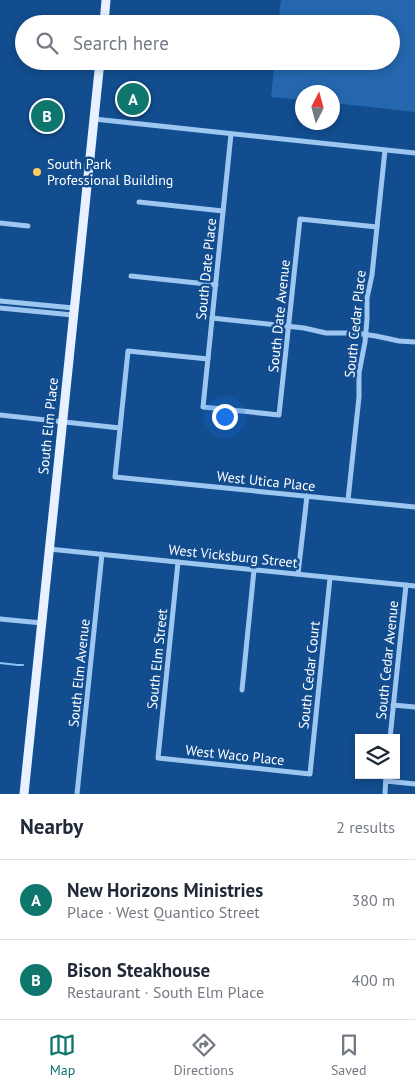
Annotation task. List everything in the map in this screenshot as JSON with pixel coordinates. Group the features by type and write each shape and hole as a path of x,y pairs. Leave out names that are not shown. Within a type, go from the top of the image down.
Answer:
{"main road":[{"path":"105,15 106,0"},
{"name":"South Elm Place","path":"24,794 99,70"}],"street":[{"path":"94,119 415,153"},
{"name":"South Date Place","path":"203,407 231,134"},
{"name":"South Cedar Place","path":"348,500 359,397 359,373 366,342 367,298 372,275 385,150"},
{"path":"139,202 223,211"},
{"name":"South Date Avenue","path":"203,407 279,415 300,219 377,227"},
{"path":"0,223 28,226"},
{"path":"131,276 216,285"},
{"path":"0,300 74,312"},
{"path":"0,308 74,312"},
{"path":"212,318 289,326 333,334 348,333 415,342"},
{"path":"0,414 120,428 128,351 208,359"},
{"name":"West Utica Place","path":"120,428 115,477 415,507"},
{"path":"298,574 306,496"},
{"name":"West Vicksburg Street","path":"49,548 415,586"},
{"name":"South Elm Avenue","path":"78,794 102,554"},
{"name":"South Elm Street","path":"158,758 178,562"},
{"path":"242,690 254,570"},
{"name":"South Cedar Court","path":"310,774 330,578"},
{"name":"South Cedar Avenue","path":"390,734 406,586"},
{"path":"0,619 42,624"},
{"path":"394,705 415,708"},
{"name":"West Waco Place","path":"158,758 310,774"},
{"path":"384,794 386,779"},
{"path":"391,779 415,784"}],"shaded area":[{"path":"281,0 415,0 415,112 340,104 340,85 295,85 295,99 271,97 274,70 400,70 400,15 279,15"}],"waterway":[{"path":"0,663 23,665"}],"place":[{"name":"New Horizons Ministries","path":"133,99"},
{"name":"Bison Steakhouse","path":"47,116"},
{"name":"South Park Professional Building","path":"37,172"}]}
